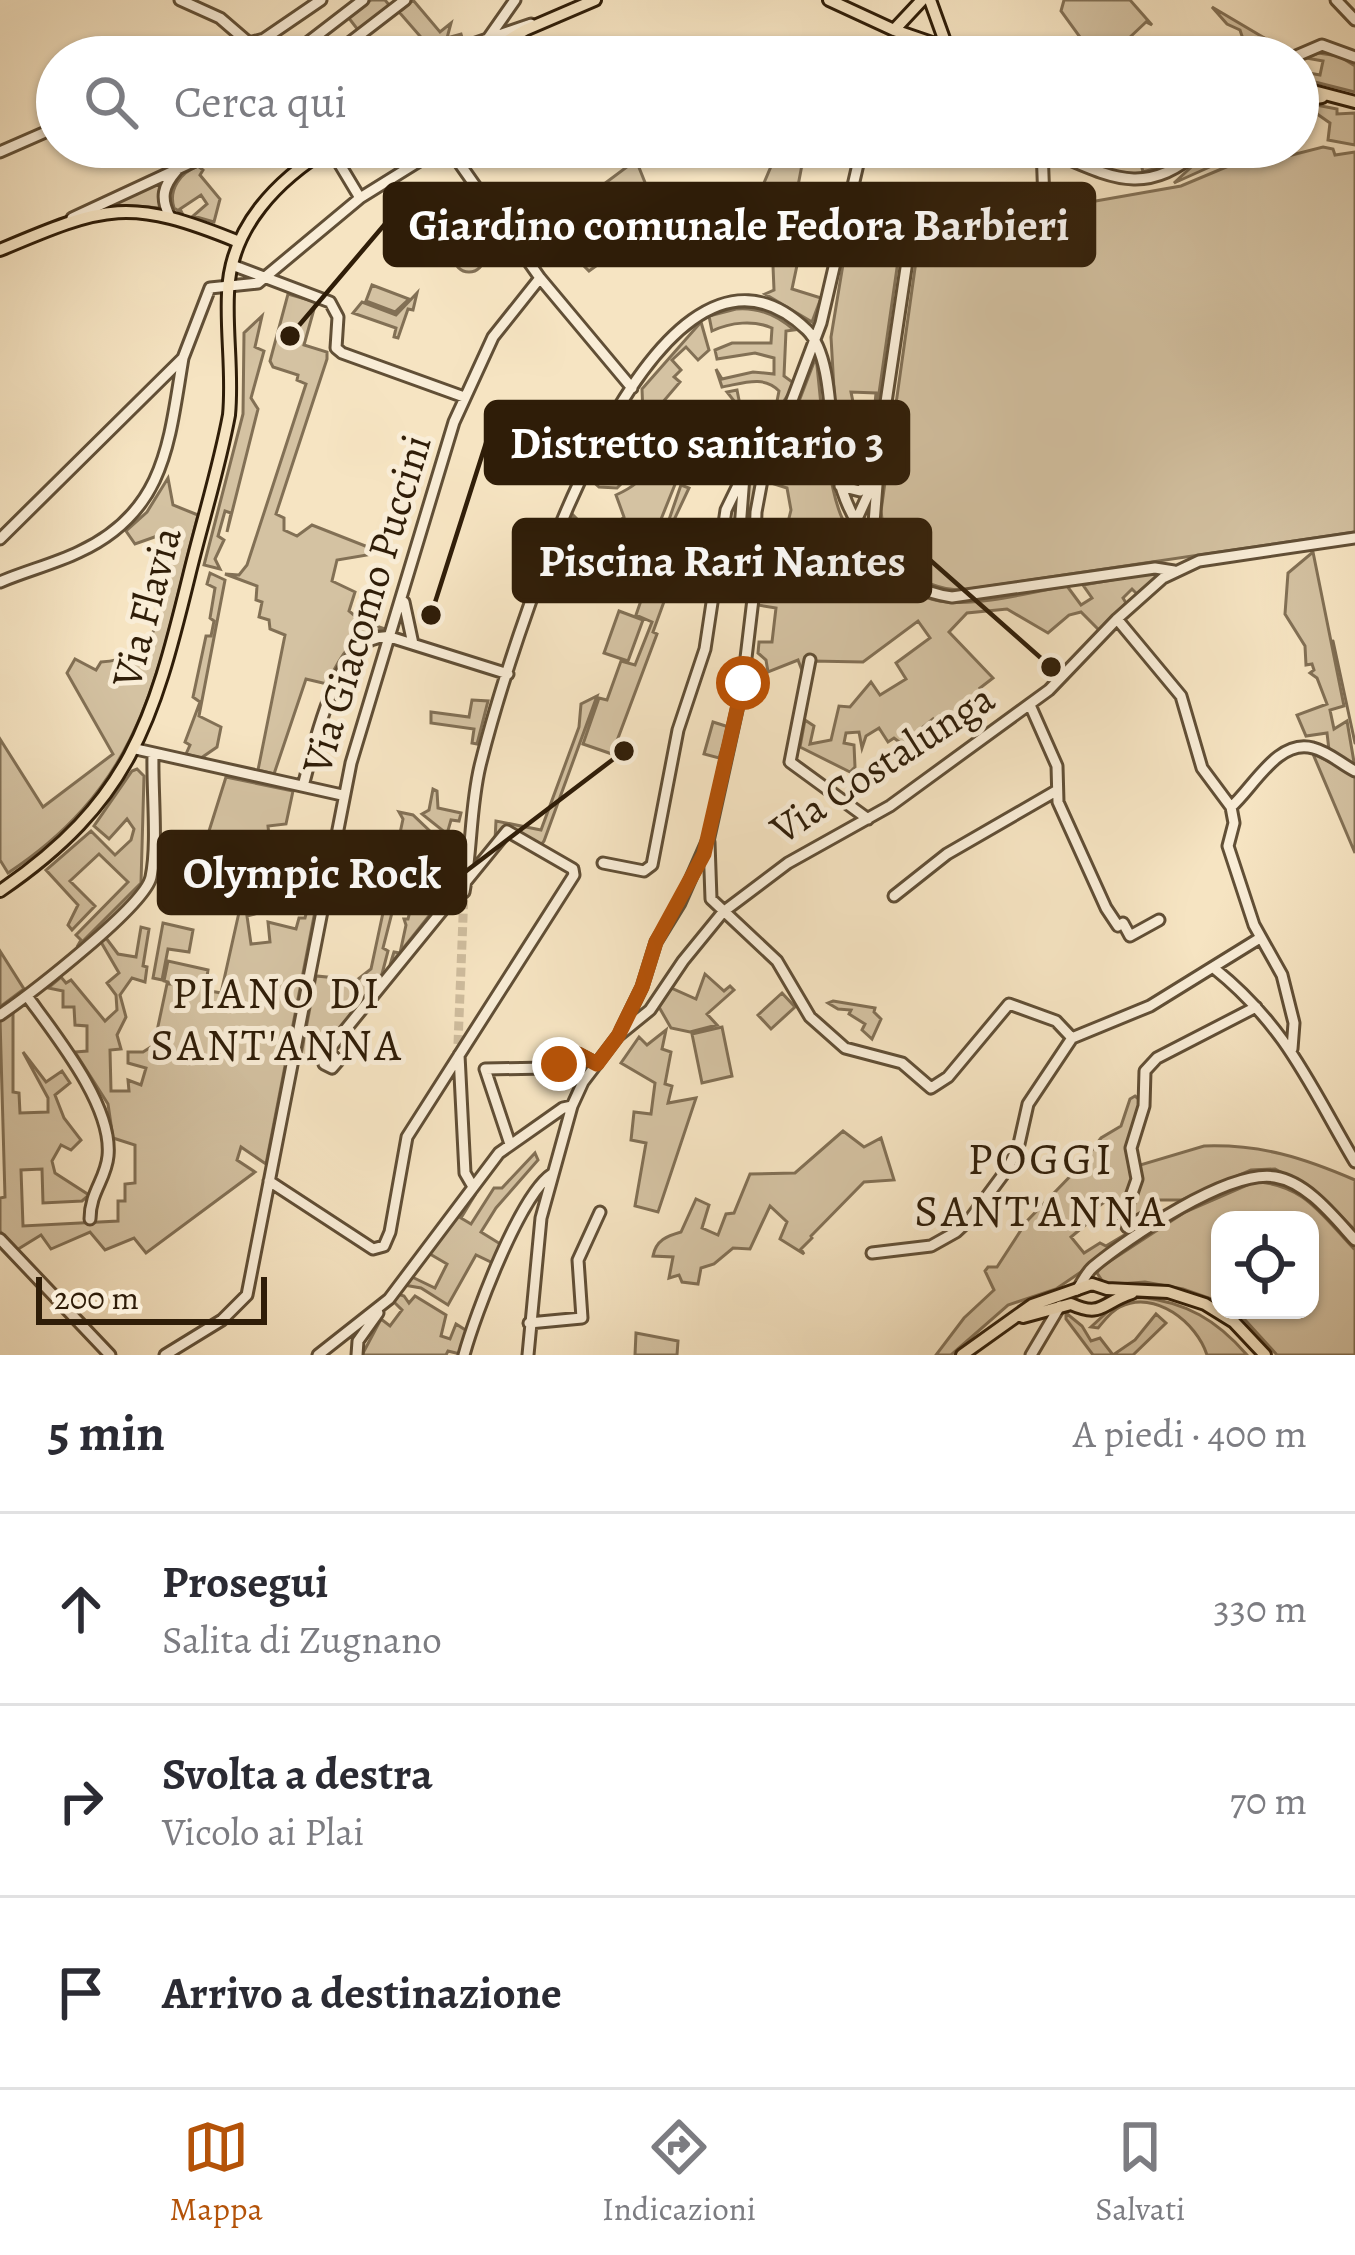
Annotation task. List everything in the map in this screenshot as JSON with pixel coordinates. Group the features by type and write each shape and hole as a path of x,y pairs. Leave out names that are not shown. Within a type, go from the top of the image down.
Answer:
{"main road":[{"path":"517,36 596,0"},
{"path":"829,0 906,36"},
{"path":"894,30 926,0 939,36"},
{"path":"1319,95 1355,102"},
{"path":"1319,98 1325,97"},
{"path":"0,250 59,225 123,210 170,217 239,242 265,200 302,168"},
{"name":"Via Flavia","path":"0,890 37,866 82,824 116,782 136,749 166,669 224,443 232,382 228,284 239,242"},
{"path":"1097,1286 1104,1298 1101,1306"},
{"path":"962,1355 1032,1305 1097,1286 1149,1289 1187,1298 1220,1312 1265,1355"},
{"path":"1077,1305 1081,1287"},
{"path":"992,1330 1053,1307 1077,1305 1090,1313 1149,1289"}],"street":[{"path":"180,0 220,18 240,36"},
{"path":"268,36 321,0"},
{"path":"316,36 363,0"},
{"path":"358,36 403,0"},
{"path":"1337,1 1355,20"},
{"path":"513,4 522,26"},
{"path":"491,36 513,4"},
{"path":"493,36 548,20"},
{"path":"333,23 343,36"},
{"path":"1319,46 1355,57"},
{"path":"0,152 36,136"},
{"path":"59,225 177,168"},
{"path":"170,217 164,189 180,168"},
{"path":"342,168 360,199"},
{"path":"0,582 78,552 127,519 151,491 167,457 183,358 210,288 252,286 360,199 411,168"},
{"path":"460,168 540,278 632,388"},
{"path":"618,1036 642,987 656,942 680,903 709,837 743,683 758,498 816,341 858,168"},
{"path":"888,564 876,535 874,509 910,241 934,222 1044,202 1042,168"},
{"path":"1095,168 1141,180 1178,168"},
{"path":"232,265 330,302 338,317 336,348 464,397"},
{"name":"Via Giacomo Puccini","path":"165,1355 222,1320 247,1295 342,795 464,397 494,337 540,278"},
{"path":"466,888 475,791 508,674 585,464 632,388 692,317 722,302 768,304 795,320 816,341 841,486 856,521 888,564 923,591 952,597 1155,568 1174,571"},
{"path":"0,539 183,358"},
{"path":"160,380 178,393"},
{"path":"603,863 644,871 652,865 678,730 705,649 722,525 745,471 795,395"},
{"path":"856,521 878,456"},
{"path":"745,471 740,530 753,599"},
{"path":"841,486 860,490 873,477"},
{"path":"856,521 867,519 874,509"},
{"name":"Via Costalunga","path":"318,1355 380,1308 472,1185 510,1144 572,1106 618,1036 650,1010 722,912 788,863 868,819 1030,704 1174,571 1199,561 1355,538"},
{"path":"402,596 413,644"},
{"path":"1117,619 1181,696 1202,768 1231,807 1234,823 1228,846 1260,938 1282,975 1294,1023 1292,1049"},
{"path":"303,786 341,670 370,638 390,637 508,674"},
{"path":"810,660 790,762 868,819"},
{"path":"1030,704 1057,766 1056,791 1106,908 1130,936 1159,920"},
{"path":"1231,807 1270,765 1298,747 1318,749 1355,770"},
{"path":"136,749 342,795"},
{"path":"0,1015 130,906 150,882 153,755"},
{"path":"894,896 946,854 1056,791"},
{"path":"269,1181 374,1249 384,1246 391,1232 407,1137 459,1045 574,872 507,831 466,888 328,1051"},
{"path":"709,837 709,894 722,912 777,961 810,1017 845,1048 902,1063 927,1087 935,1088 1009,1004 1048,1017 1072,1038"},
{"path":"872,1253 931,1246 970,1218 1008,1168 1028,1104 1072,1038 1150,1006 1260,938"},
{"path":"1215,969 1292,1049 1355,1162"},
{"path":"27,996 105,1118 108,1158 90,1199 91,1219"},
{"path":"1159,1220 1143,1218 1127,1227 1123,1219 1137,1179 1131,1148 1144,1106 1145,1071 1157,1058 1256,1007"},
{"path":"459,1045 465,1173 472,1185"},
{"path":"510,1144 484,1069 548,1068 578,1054 597,1064"},
{"path":"528,1355 539,1230 572,1106"},
{"path":"464,1355 518,1225 541,1184 552,1174"},
{"path":"1030,1355 1052,1323 1050,1301 1081,1287 1089,1270 1159,1220 1220,1189 1274,1177 1310,1196 1355,1240"},
{"path":"529,1323 582,1318 578,1260 600,1212"},
{"path":"0,1239 110,1355"},
{"path":"1097,1286 1093,1275 1101,1262"},
{"path":"357,1355 358,1341 380,1308"},
{"path":"468,1340 473,1355"}],"shaded area":[{"path":"371,0 385,0 390,6 358,30 348,17"},
{"path":"413,0 440,32 451,23 448,36 420,36 399,12"},
{"path":"1064,0 1130,0 1152,25 1146,22 1131,36 1079,36 1061,11"},
{"path":"1212,7 1261,36 1242,36"},
{"path":"1319,53 1339,56 1355,66 1355,92 1319,83 1323,61"},
{"path":"1319,106 1337,109 1337,114 1355,113 1355,145 1328,140 1330,123 1319,115"},
{"path":"1319,148 1333,149 1335,155 1355,152 1355,532 962,590 930,584 906,567 889,542 881,511 916,261 933,262 933,254 917,252 931,230 1181,186 1224,168 1319,168"},
{"path":"200,168 200,175 220,199 214,222 193,216 207,204 201,195 180,209 182,213 174,208 177,182 186,172"},
{"path":"625,168 639,168 660,220 589,271 582,264 644,204 629,190 567,250 560,255 556,251 541,265 529,247 534,244 539,250 551,241 547,234 605,197 600,187"},
{"path":"770,168 801,168 786,216 826,227 822,241 803,237 792,289 821,298 812,322 765,294 774,290 773,266 759,232 767,222 761,190"},
{"path":"1190,168 1207,168 1174,183"},
{"path":"162,182 160,208 110,204"},
{"path":"867,208 893,208 893,227 914,227 900,247 871,449 864,448 866,403 875,404 876,393 851,392 855,412 843,413 842,446 870,458 860,484 845,475 835,407 831,337 848,234 879,231 873,221 852,221 853,212 866,213"},
{"path":"469,242 480,246 484,257 480,268 469,272 458,268 454,257 458,246"},
{"path":"372,285 409,299 395,312 366,301"},
{"path":"417,293 398,338 394,337 396,328 353,313 362,302 396,315"},
{"path":"288,294 316,302 304,345 327,352 327,359 276,514 284,518 284,530 297,536 312,525 368,547 367,555 337,560 332,581 355,592 349,611 385,629 356,640 327,684 306,679 274,774 258,770 285,635 270,629 269,620 259,617 262,602 256,600 257,586 225,574 239,575 247,565 306,384 270,361"},
{"path":"736,309 767,313 794,330 786,331 784,376 795,384 733,479 707,476 722,468 736,470 758,438 747,429 746,416 727,392 737,390 740,405 776,406 779,391 760,382 722,387 716,369 722,379 753,372 774,374 774,358 755,353 717,359 715,350 732,343 771,343 772,328 758,324 712,331 709,316"},
{"path":"262,316 255,347 264,351 251,398 258,409 227,532 231,513 225,511 218,536 224,540 215,559 220,569 204,565 243,414 244,333"},
{"path":"701,322 709,350 698,360 686,347 672,360 681,370 674,377 680,382 662,403 668,408 643,414 642,389"},
{"path":"816,357 837,505 861,548 901,584 948,602 993,600 1067,586 1081,605 1092,598 1083,585 1152,573 1157,577 1137,594 1132,589 1123,598 1126,603 1100,631 1081,612 1069,615 1048,633 1007,609 967,613 949,632 993,678 980,688 990,700 942,734 933,719 902,744 894,738 888,742 879,728 866,736 862,748 859,732 846,733 844,743 854,745 855,767 850,772 800,747 805,720 814,726 810,744 831,740 839,706 850,707 871,682 880,695 906,679 896,663 930,638 918,621 863,662 812,661 803,673 798,660 768,672 766,660 758,653 759,642 772,642 776,608 758,605 759,591 774,592 777,578 759,575 761,524 786,530 791,510 787,488 768,482"},
{"path":"632,404 638,429 605,456 622,483 617,488 599,487 589,478"},
{"path":"671,412 672,420 658,422 659,447 688,442 687,415 675,417 675,412 698,417 725,445 718,462 698,473 691,471 687,479 678,477 641,569 564,540 573,515 598,540 624,517 616,495 639,481 648,465 644,420"},
{"path":"780,424 756,485 749,569 746,492"},
{"path":"168,478 173,505 198,515 141,716 120,759 92,799 55,837 8,873 0,860 0,739 43,807 113,754 67,673 75,659 96,670 101,662 132,653 152,634 159,607 154,574 161,571 156,555 169,550 163,534 135,544 126,531 147,512"},
{"path":"681,485 689,488 658,554 678,563 612,754 583,744 599,698 607,700 621,661 635,665 652,622 636,615"},
{"path":"1313,552 1344,706 1330,710 1334,729 1347,721 1355,768 1329,750 1327,733 1306,736 1297,715 1327,704 1317,678 1310,673 1312,664 1306,665 1305,646 1285,614 1288,573"},
{"path":"210,573 225,580 199,716 221,727 217,747 201,758 186,754 190,745 185,742 200,702 193,697 206,636 211,636 214,621 210,618 215,588 207,584"},
{"path":"619,611 643,620 628,661 604,653"},
{"path":"597,696 544,841 541,845 508,827 495,840 496,821 541,830 579,727 581,704"},
{"path":"472,700 488,701 477,744 472,743 474,729 431,723 431,712 469,717"},
{"path":"713,722 729,727 719,758 704,754"},
{"path":"1313,754 1355,774 1355,853 1352,846"},
{"path":"137,769 144,776 141,883 77,947 81,940 76,935 128,882 99,854 70,881 95,906 72,930 68,925 78,905 46,870 91,831 115,855 131,840 134,829 127,819 109,839 94,826"},
{"path":"226,777 293,791 286,824 268,826 271,856 276,856 273,865 258,867 262,901 267,902 262,912 247,916 251,944 270,942 268,922 296,929 299,918 305,918 312,891 300,887 293,871 322,875 266,1164 241,1147 237,1160 255,1172 146,1253 134,1238 105,1250 90,1232 51,1249 41,1235 15,1251 0,1231 0,1198 5,1197 0,1019 13,1010 13,1092 19,1093 20,1113 48,1112 48,1098 23,1052 46,1082 62,1071 70,1083 55,1095 64,1118 81,1140 71,1150 61,1145 52,1161 55,1173 89,1195 82,1201 43,1203 42,1169 21,1170 23,1226 118,1221 118,1201 125,1201 125,1184 135,1183 135,1145 113,1138 108,1104 75,1052 87,1051 87,1026 75,1025 74,1007 63,1007 63,991 48,988 61,977 66,983 71,980 105,1021 117,1010 116,995 107,983 119,973 101,942 106,938 118,954 136,957 141,927 149,929 145,982 132,978 120,995 126,1017 117,1035 121,1049 110,1050 111,1091 129,1091 128,1080 141,1085 146,1068 128,1063 128,1052 143,1052 154,1045 167,984 175,984 164,981 168,961 208,970 205,990 221,993 242,899 232,892 234,885 198,866"},
{"path":"433,789 438,808 461,813 459,821 451,820 447,834 422,814 429,810"},
{"path":"399,812 413,815 434,835 433,839 416,836 412,853 432,859 444,846 451,873 444,897 400,952 404,919 408,919 423,862 406,858 383,948 388,951 382,974 318,1058 301,1055 316,976 357,980 371,969 403,819"},
{"path":"163,923 193,930 189,952 168,949 162,980 153,978"},
{"path":"0,951 24,989 0,1007"},
{"path":"705,974 724,991 730,986 734,990 707,1014 717,1025 690,1032 671,1028 659,1007 671,988 696,999"},
{"path":"782,993 795,1007 771,1029 758,1015"},
{"path":"828,1003 875,1008 881,1019 872,1039 862,1030 865,1024 849,1014 851,1010"},
{"path":"722,1027 732,1076 702,1083 692,1034"},
{"path":"666,1030 662,1049 671,1052 665,1084 672,1086 668,1103 696,1098 658,1212 635,1206 646,1143 631,1140 634,1112 651,1114 655,1083 621,1063 639,1037 647,1045"},
{"path":"1135,1096 1141,1101 1128,1144 1133,1185 1118,1214 1107,1200 1087,1215 1090,1221 1071,1237 1084,1253 1141,1225 1144,1229 1056,1289 1008,1305 951,1355 936,1355 964,1318 994,1290 985,1271 988,1267 997,1267 1027,1221 1101,1138 1121,1126"},
{"path":"843,1131 864,1147 881,1138 894,1180 864,1182 811,1236 801,1249 804,1254 780,1239 787,1222 770,1206 750,1249 733,1248 701,1268 698,1284 682,1282 679,1275 669,1278 673,1257 653,1256 654,1251 663,1240 681,1232 696,1199 709,1205 702,1228 718,1235 726,1214 734,1213 750,1174 795,1173"},
{"path":"1204,1146 1282,1154 1355,1180 1355,1230 1314,1190 1275,1169 1251,1170 1182,1200 1159,1200 1129,1220 1141,1183 1140,1165"},
{"path":"535,1153 538,1160 481,1232 502,1245 493,1263 476,1255 448,1305 421,1288 404,1285 412,1277 435,1288 447,1264 430,1254 472,1193 461,1218 471,1224 494,1188 502,1188"},
{"path":"1254,1182 1286,1188 1318,1211 1211,1211 1211,1299 1145,1282 1105,1285 1097,1273 1101,1267 1185,1212"},
{"path":"1319,1212 1355,1250 1355,1355 1277,1355 1244,1319 1319,1319"},
{"path":"398,1294 409,1303 415,1296 446,1315 441,1336 450,1339 456,1324 467,1331 460,1354 362,1355 381,1319 390,1326 402,1310 394,1302"},
{"path":"1139,1297 1199,1315 1247,1355 1207,1355 1184,1321 1147,1302 1120,1307 1098,1328 1091,1327 1117,1303"},
{"path":"1066,1313 1091,1341 1100,1338 1113,1355 1093,1355"},
{"path":"1156,1314 1166,1323 1133,1355 1113,1355 1135,1340"},
{"path":"636,1333 678,1341 677,1355 635,1355"}],"waterway":[{"path":"1333,641 1355,743"}],"tunnel":[{"path":"458,1044 464,892"}],"place":[{"name":"Giardino comunale Fedora Barbieri","path":"290,336"},
{"name":"Distretto sanitario 3","path":"431,615"},
{"name":"Piscina Rari Nantes","path":"1051,667"},
{"name":"Olympic Rock","path":"624,751"}],"district":[{"name":"PIANO DI SANT'ANNA","path":"277,1019"},
{"name":"POGGI SANT'ANNA","path":"1041,1185"}],"route":[{"path":"559,1064 578,1054 597,1064 634,1005 656,942 704,854 743,683"}]}
